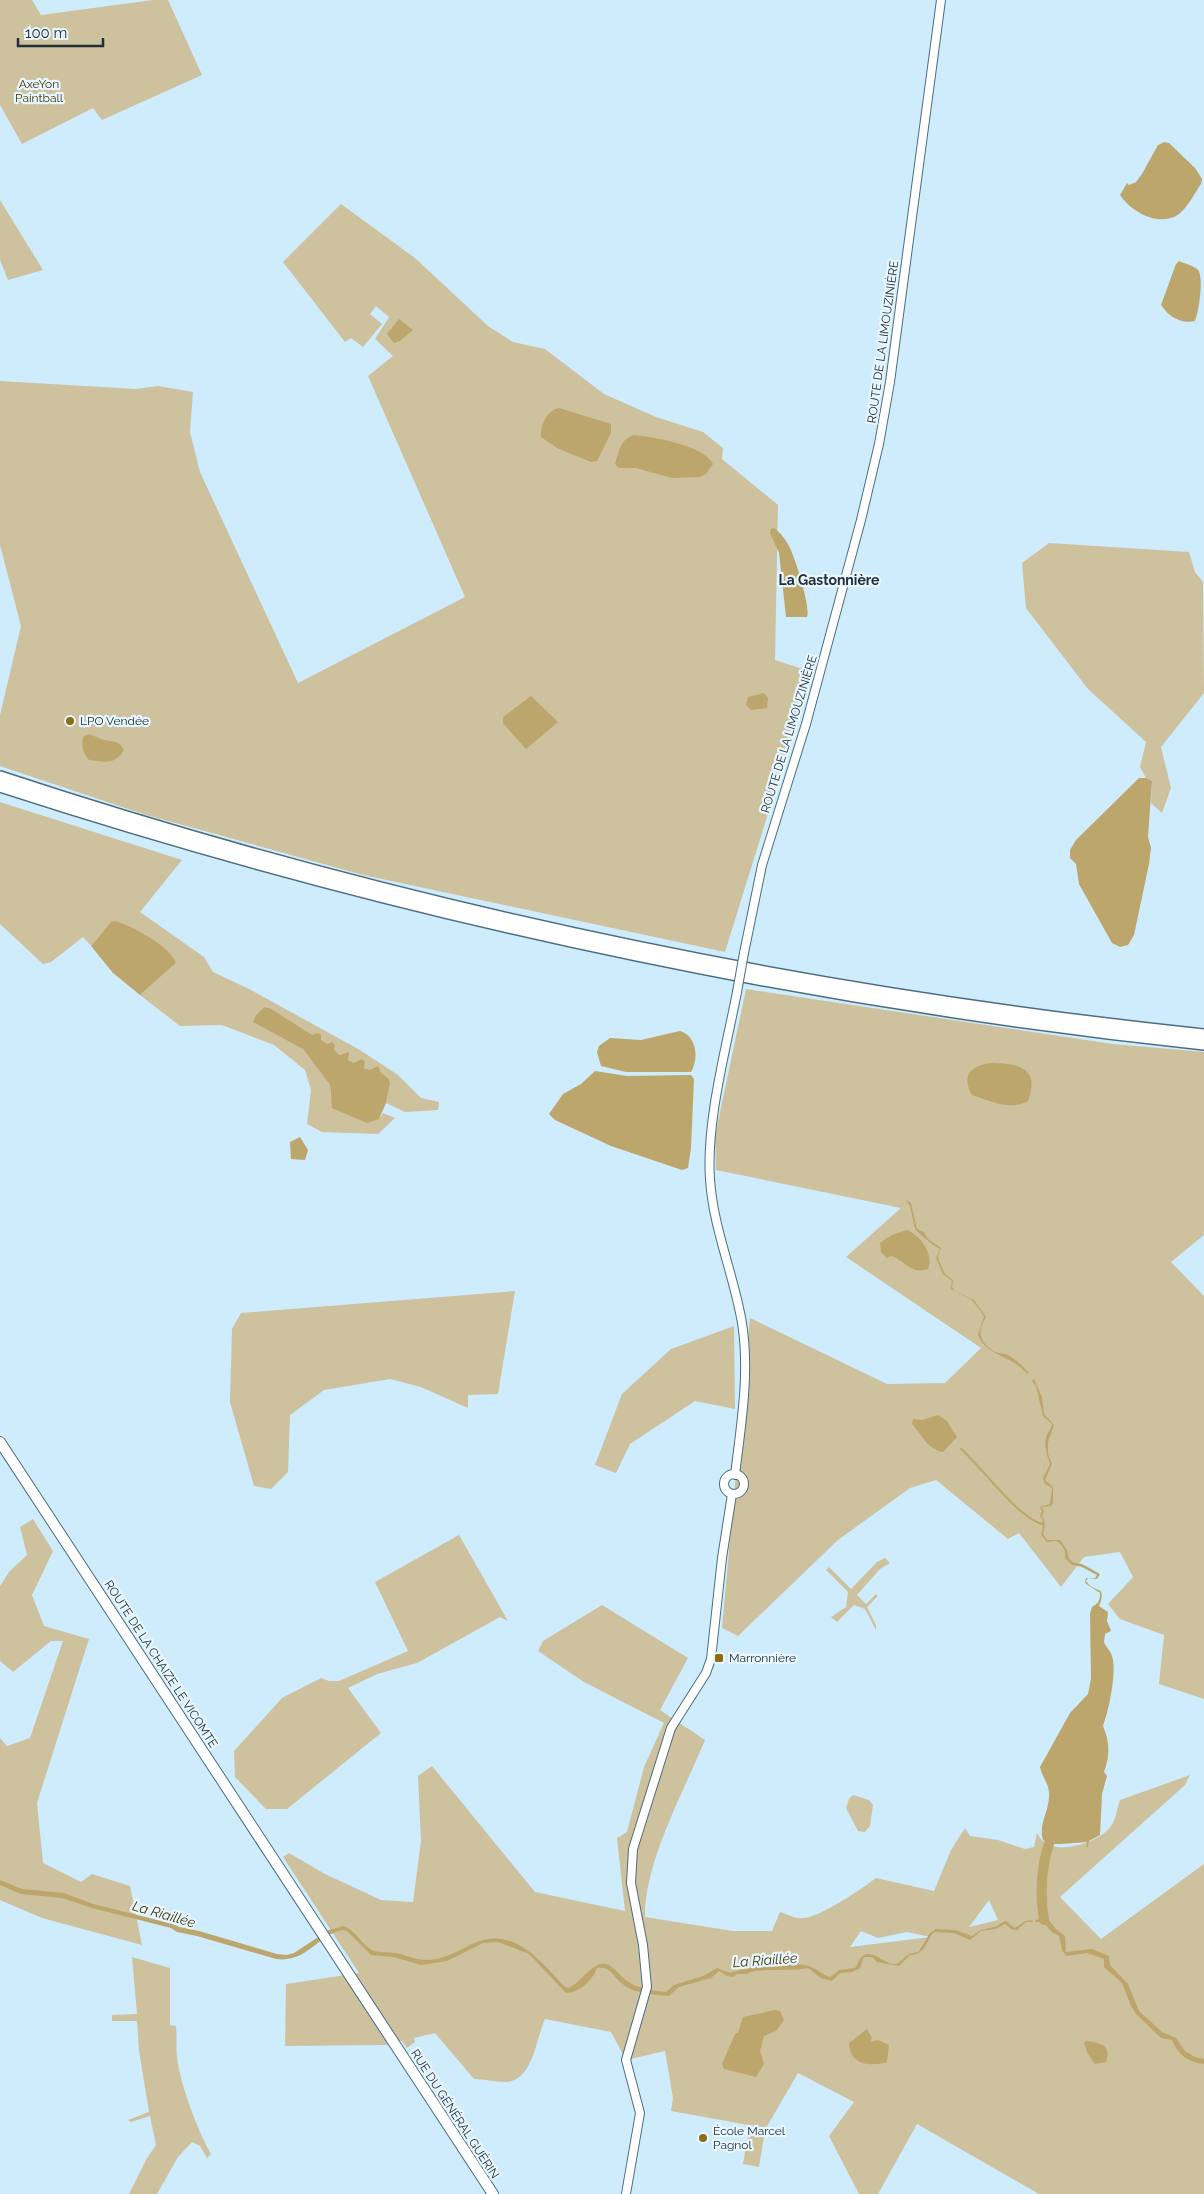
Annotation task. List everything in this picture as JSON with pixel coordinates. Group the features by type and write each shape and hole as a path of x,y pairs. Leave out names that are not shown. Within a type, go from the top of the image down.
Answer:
{"highway":[{"path":"0,778 169,831 310,871 462,909 590,938 720,964 910,997 1065,1019 1204,1035"},
{"path":"0,786 125,826 292,874 435,912 588,946 717,972 883,1001 1021,1022 1204,1044"}],"main road":[{"name":"ROUTE DE LA CHAIZE LE VICOMTE","path":"0,1442 325,1936"},
{"name":"RUE DU GÉNÉRAL GUÉRIN","path":"325,1936 493,2194"}],"street":[{"name":"ROUTE DE LA LIMOUZINIÈRE","path":"735,1474 742,1419 745,1348 738,1303 712,1195 709,1166 713,1121 762,865 809,716 881,437 941,0"},
{"path":"735,1474 741,1478 744,1485 740,1492 732,1494 727,1492 724,1483 729,1476 735,1474"},
{"path":"626,2194 640,2113 626,2060 647,1987 643,1945 634,1902 630,1865 642,1817 671,1728 706,1673 711,1659 722,1558 732,1494"}],"green space":[{"name":"AxeYon Paintball","path":"0,0 32,0 41,15 153,0 168,0 202,75 102,120 93,108 22,144 0,105"},
{"path":"0,200 43,270 8,280 0,260"},
{"path":"341,204 415,258 488,326 513,342 545,349 604,394 656,417 703,432 723,448 722,459 778,505 775,660 812,672 725,952 363,875 143,814 0,766 0,715 21,626 0,545 0,381 136,389 158,386 193,392 190,432 200,472 298,683 465,597 368,376 393,356 375,339 389,317 376,306 370,314 382,324 363,347 351,338 345,342 283,262"},
{"path":"1049,543 1189,552 1195,572 1203,582 1204,693 1161,747 1171,788 1162,813 1151,803 1152,781 1146,778 1140,767 1146,742 1088,689 1026,608 1022,563"},
{"path":"0,802 182,860 140,912 204,957 213,972 249,989 360,1050 398,1075 421,1098 439,1102 438,1110 405,1112 386,1103 390,1084 370,1070 354,1064 270,1008 264,1007 256,1015 303,1049 330,1085 331,1100 379,1119 383,1113 395,1118 378,1134 322,1132 307,1124 311,1090 305,1070 274,1045 222,1025 180,1026 140,995 176,963 111,922 91,946 83,937 51,962 43,964 0,924"},
{"path":"746,989 1113,1044 1204,1052 1204,1235 1171,1262 1204,1296 1204,1699 1159,1684 1164,1635 1120,1619 1108,1604 1133,1577 1120,1552 1084,1557 1061,1587 1019,1533 1008,1539 936,1480 910,1488 838,1540 738,1636 722,1628 750,1318 887,1384 945,1383 981,1348 846,1257 901,1208 716,1170 715,1136"},
{"path":"515,1291 498,1394 468,1395 468,1408 421,1387 390,1379 324,1390 290,1415 288,1472 271,1489 254,1486 230,1402 232,1329 241,1313"},
{"path":"734,1326 735,1409 695,1401 630,1444 616,1473 595,1465 622,1394 671,1349"},
{"path":"33,1519 53,1551 32,1595 44,1626 89,1639 37,1803 43,1863 81,1882 92,1874 130,1886 142,1945 42,1918 0,1900 0,1738 7,1746 30,1738 63,1641 51,1641 13,1672 0,1661 0,1586 9,1572 27,1555 20,1527"},
{"path":"459,1535 508,1621 500,1617 417,1663 377,1674 348,1688 381,1733 287,1809 266,1809 235,1777 234,1751 282,1698 321,1678 329,1681 339,1681 408,1651 375,1582"},
{"path":"885,1558 890,1563 880,1569 857,1595 866,1604 876,1594 878,1596 867,1607 876,1625 876,1630 865,1609 854,1605 837,1622 831,1617 846,1607 848,1592 826,1570 829,1567 851,1589 877,1562"},
{"path":"602,1605 688,1658 660,1710 705,1740 658,1851 646,1896 645,1917 733,1931 772,1931 780,1912 797,1918 810,1917 841,1902 876,1878 934,1891 951,1850 965,1828 970,1836 998,1840 1025,1849 1034,1847 1037,1833 1043,1841 1051,1846 1069,1847 1079,1845 1089,1842 1106,1832 1113,1823 1120,1800 1190,1775 1185,1785 1060,1897 1101,1939 1204,1864 1204,2194 1039,2194 917,2124 878,2194 859,2194 829,2136 854,2102 798,2073 766,2128 671,2111 673,2098 665,2051 626,2060 611,2032 545,2019 528,2067 522,2075 514,2080 505,2082 474,2079 435,2033 414,2038 415,2042 407,2048 402,2041 386,2045 285,2046 286,1984 359,1973 283,1857 289,1853 325,1874 381,1900 413,1902 421,1841 418,1776 432,1766 535,1892 625,1911 617,1838 627,1832 644,1767 664,1723 584,1682 538,1651 543,1641","holes":["989,1900 998,1920 969,1927","861,1931 878,1938 907,1932 930,1937 850,1947"]},
{"path":"853,1795 869,1800 873,1805 870,1826 865,1832 858,1831 846,1808 849,1799"},
{"path":"132,1957 170,1968 170,2025 176,2026 179,2069 190,2107 211,2154 207,2158 200,2146 192,2142 178,2157 157,2194 129,2194 147,2158 156,2145 150,2116 131,2122 128,2120 149,2112 139,2051 137,2021 112,2021 112,2015 137,2014"},
{"path":"748,2135 764,2137 759,2167 743,2164"}],"shaded area":[{"path":"1164,142 1169,143 1195,168 1202,179 1201,184 1188,204 1179,214 1171,218 1155,219 1138,212 1120,195 1127,183 1129,185 1136,182 1158,145"},
{"path":"1179,261 1196,268 1200,274 1200,294 1195,321 1190,322 1176,319 1161,305 1176,264"},
{"path":"399,319 413,330 400,341 394,343 387,334"},
{"path":"559,408 611,424 611,433 597,461 591,462 557,448 541,437 545,419 551,412"},
{"path":"634,435 665,440 689,447 708,457 713,464 706,474 700,477 672,478 636,468 619,468 615,464 621,447 629,437"},
{"path":"774,528 786,541 795,560 805,593 807,617 786,617 779,553 770,533 771,529"},
{"path":"764,693 768,698 767,708 751,710 746,705 748,697"},
{"path":"531,696 558,722 526,749 503,723 503,717"},
{"path":"88,734 118,743 124,750 121,755 113,760 105,762 89,760 82,747 83,737"},
{"path":"1139,778 1146,778 1152,781 1148,837 1151,848 1134,935 1128,945 1120,947 1112,943 1079,884 1076,864 1070,858 1070,850 1076,840"},
{"path":"115,921 150,937 166,950 176,963 140,995 113,973 91,946 111,922"},
{"path":"264,1007 270,1008 312,1035 318,1033 321,1035 321,1040 327,1044 332,1042 335,1045 334,1050 340,1055 349,1052 348,1060 354,1063 362,1059 365,1062 364,1068 370,1070 378,1066 381,1073 389,1079 390,1084 386,1103 379,1119 367,1123 332,1108 330,1085 303,1049 253,1022 256,1015"},
{"path":"680,1031 690,1038 695,1048 694,1067 691,1072 626,1072 601,1066 597,1052 599,1046 610,1038 641,1040"},
{"path":"989,1063 1009,1064 1024,1069 1029,1074 1031,1081 1028,1101 1021,1104 1007,1105 972,1095 967,1083 969,1073 977,1067"},
{"path":"595,1071 627,1076 691,1075 694,1079 691,1148 688,1168 682,1170 611,1146 555,1120 549,1114 563,1094 581,1084"},
{"path":"300,1137 308,1150 305,1160 291,1159 290,1142"},
{"path":"905,1199 911,1203 917,1229 924,1232 928,1239 941,1248 938,1256 939,1261 945,1274 953,1280 952,1287 955,1291 974,1300 986,1317 981,1328 983,1341 991,1349 1006,1354 1022,1365 1029,1373 1027,1374 1015,1363 994,1352 982,1342 978,1335 984,1316 972,1300 951,1289 952,1281 943,1274 936,1258 940,1249 915,1229 910,1206"},
{"path":"907,1230 925,1246 929,1257 928,1269 912,1269 896,1258 891,1256 887,1258 881,1252 880,1243 892,1235"},
{"path":"1034,1379 1042,1397 1044,1414 1054,1425 1048,1442 1048,1454 1052,1464 1045,1480 1053,1487 1053,1503 1051,1506 1042,1507 1045,1525 1043,1534 1047,1540 1060,1540 1067,1550 1069,1559 1100,1574 1097,1579 1088,1578 1095,1578 1097,1575 1082,1567 1072,1565 1065,1558 1062,1546 1056,1541 1047,1542 1041,1535 1043,1520 1040,1516 1042,1511 1040,1507 1050,1504 1052,1488 1045,1484 1043,1478 1050,1464 1045,1442 1052,1424 1043,1416 1036,1386 1032,1381"},
{"path":"938,1415 947,1421 957,1437 943,1452 929,1445 912,1424 913,1419 922,1420"},
{"path":"1086,1578 1088,1578 1086,1581 1089,1585 1101,1592 1099,1606 1108,1612 1107,1621 1111,1631 1105,1634 1104,1642 1111,1654 1114,1671 1108,1711 1103,1726 1108,1749 1104,1772 1107,1776 1102,1794 1100,1835 1089,1841 1086,1848 1087,1842 1049,1844 1043,1840 1042,1828 1048,1806 1049,1793 1040,1767 1070,1713 1088,1694 1091,1679 1090,1614 1092,1607 1099,1600 1100,1593 1085,1583"},
{"path":"0,1880 22,1889 64,1893 93,1904 199,1931 277,1954 287,1955 294,1953 329,1930 344,1926 370,1949 379,1952 396,1953 421,1960 438,1959 487,1939 500,1939 524,1948 568,1988 595,1966 607,1964 630,1983 644,1988 643,1993 626,1987 606,1969 597,1968 585,1985 576,1991 566,1993 529,1954 498,1942 483,1943 447,1961 422,1965 393,1957 371,1955 347,1931 343,1930 326,1937 296,1957 276,1959 62,1898 21,1894 0,1885"},
{"path":"1047,1918 1065,1936 1066,1952 1092,1949 1109,1956 1110,1965 1128,1984 1139,2011 1162,2032 1176,2038 1185,2051 1195,2057 1204,2059 1204,2064 1193,2062 1184,2057 1177,2050 1172,2040 1161,2038 1136,2014 1122,1983 1104,1967 1104,1959 1087,1953 1066,1956 1062,1950 1059,1936 1052,1932 1043,1922 1036,1922 1035,1920"},
{"path":"1032,1920 1033,1922 1026,1922 1017,1930 1011,1929 1005,1924 996,1929 981,1931 970,1940 954,1933 934,1932 923,1950 910,1955 899,1966 877,1962 872,1957 864,1957 860,1968 852,1972 840,1973 832,1981 821,1978 808,1968 758,1971 737,1974 733,1977 719,1971 711,1978 679,1987 669,1996 649,1994 649,1990 666,1992 674,1985 703,1976 717,1968 730,1973 746,1969 793,1964 812,1967 830,1977 839,1970 855,1968 861,1958 868,1954 895,1964 909,1954 919,1951 930,1933 936,1929 955,1930 972,1936 980,1931 1006,1921 1015,1928 1025,1921"},
{"path":"775,2010 780,2011 784,2020 776,2031 764,2036 760,2051 764,2064 756,2077 724,2069 722,2064 735,2034 738,2033 743,2017"},
{"path":"867,2029 872,2038 870,2042 878,2040 889,2045 887,2062 881,2064 862,2063 853,2056 849,2043"},
{"path":"1087,2041 1105,2046 1108,2054 1106,2062 1095,2064 1088,2054 1084,2043"}],"waterway":[{"path":"961,1449 1021,1512 1042,1524"},
{"path":"1044,1920 1042,1882 1044,1862 1049,1844"}],"place":[{"name":"LPO Vendée","path":"70,721"},
{"name":"Marronnière","path":"719,1658"},
{"name":"École Marcel Pagnol","path":"703,2138"}],"district":[{"name":"La Gastonnière","path":"829,580"}],"water label":[{"name":"La Riaillée","path":"164,1914"},
{"name":"La Riaillée","path":"765,1960"}]}
